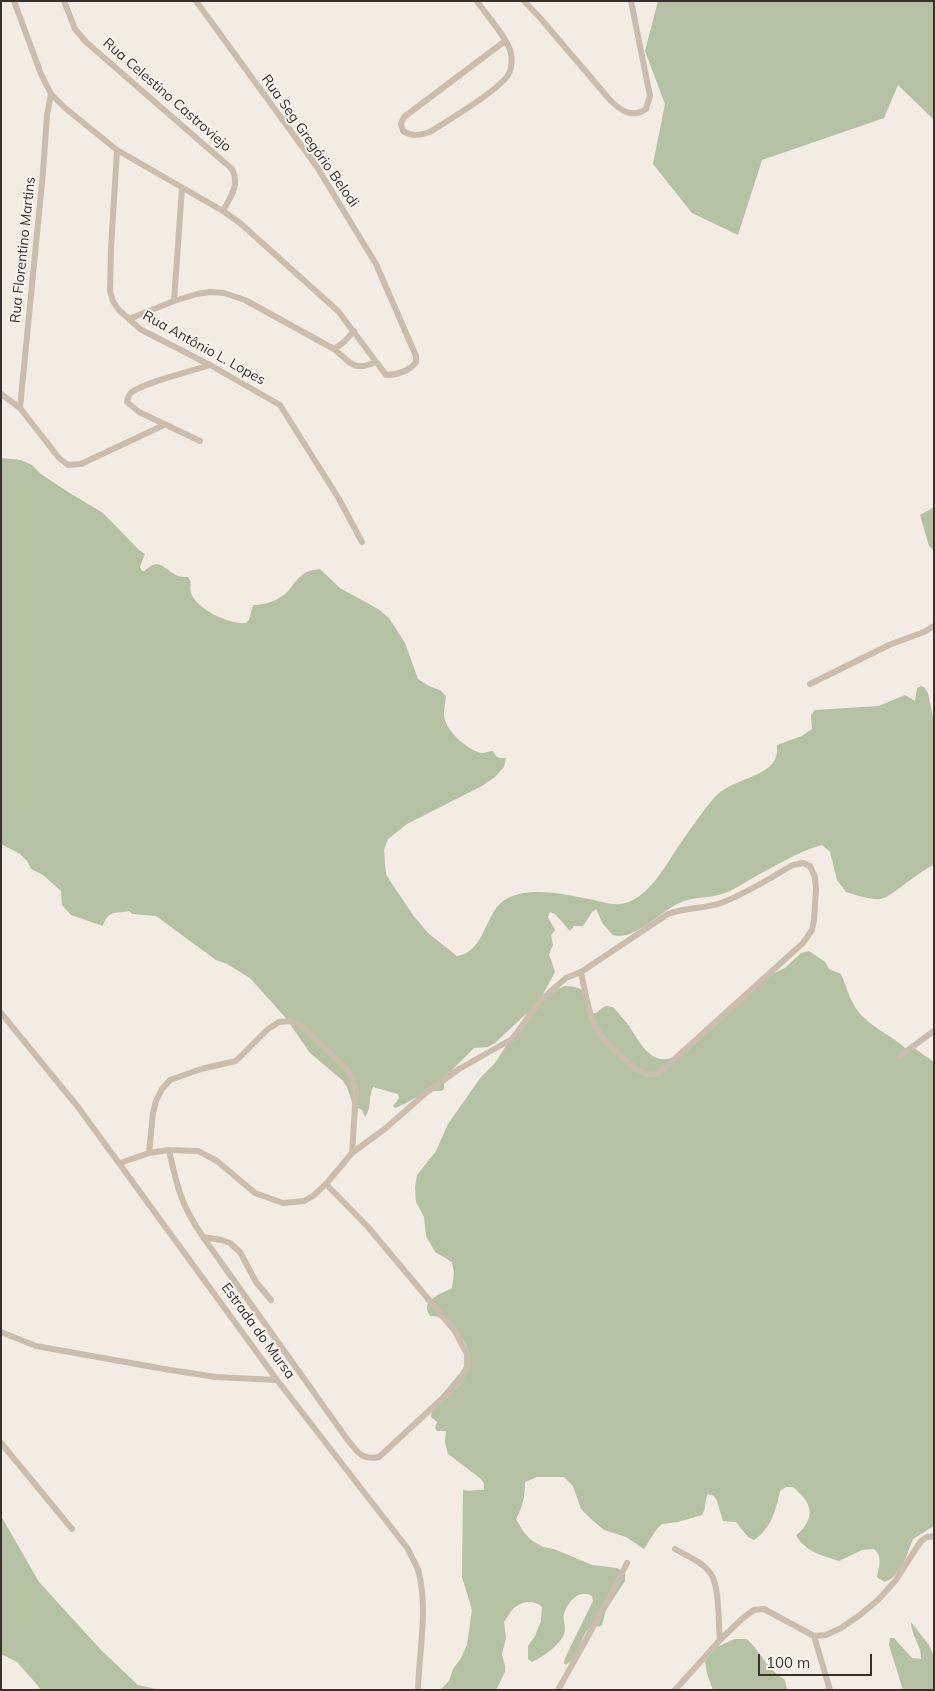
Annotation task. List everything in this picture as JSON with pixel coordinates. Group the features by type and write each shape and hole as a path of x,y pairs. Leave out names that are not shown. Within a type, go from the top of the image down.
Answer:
{"street":[{"path":"14,1 41,74 51,94 65,108 117,150 223,210 322,296 354,331 376,362 360,368 355,366 334,349 235,296 210,292 174,301 129,319"},
{"name":"Rua Celestino Castroviejo","path":"64,1 75,29 86,42 232,169 236,177 236,185 223,210"},
{"name":"Rua Seg Gregório Belodi","path":"196,1 317,167 376,264 416,356 416,362 410,369 392,375 386,375 376,362"},
{"path":"477,1 505,40 510,51 511,70 507,77 492,90 430,132 419,136 409,135 403,131 401,124 404,117 505,40"},
{"path":"524,1 610,100 621,111 631,113 642,112 646,109 650,96 631,1"},
{"name":"Rua Florentino Martins","path":"20,408 44,172 47,115 51,94"},
{"name":"Rua Antônio L. Lopes","path":"117,150 110,290 113,301 118,309 148,334 210,365 280,405 362,542"},
{"path":"174,301 182,188"},
{"path":"334,349 354,331"},
{"path":"200,441 164,425 130,406 127,402 131,393 144,386 210,365"},
{"path":"1,394 20,408 59,458 68,465 81,464 164,425"},
{"path":"810,684 889,645 924,632 934,626"},
{"path":"120,1163 149,1153 169,1150 198,1151 210,1156 255,1193 283,1203 304,1201 313,1196 326,1184 352,1153 386,1128 427,1092 459,1069 512,1039 542,999 566,978 581,972 668,914 681,909 719,904 736,897 793,864 803,863 810,866 815,877 814,920 812,930 803,943 658,1074 647,1074 636,1069 610,1046 596,1028 589,1010 581,972"},
{"name":"Estrada do Mursa","path":"1,1013 78,1107 277,1380 408,1549 418,1571 423,1597 423,1630 418,1690"},
{"path":"149,1153 156,1101 162,1089 170,1080 201,1069 236,1061 268,1029 279,1022 290,1021 300,1025 346,1068 352,1078 356,1092 352,1153"},
{"path":"900,1056 934,1031"},
{"path":"169,1150 179,1195 189,1217 347,1439 361,1455 370,1459 379,1457 459,1383 467,1367 467,1354 455,1331 368,1227 326,1184"},
{"path":"203,1237 230,1243 240,1252 256,1282 271,1300"},
{"path":"1,1332 36,1346 170,1370 216,1377 277,1380"},
{"path":"1,1443 72,1529"},
{"path":"675,1690 720,1640 750,1612 764,1609 814,1636 826,1635 841,1628 879,1600 895,1581 921,1541 927,1537 934,1536"},
{"path":"675,1549 701,1564 711,1574 716,1591 720,1640"},
{"path":"558,1690 627,1563"},
{"path":"814,1636 830,1690"}],"green space":[{"path":"658,1 934,1 934,120 898,85 884,118 762,160 738,235 692,213 653,164 665,104 645,51"},
{"path":"1,458 21,460 32,465 41,474 103,513 145,554 140,567 142,571 158,564 177,576 188,577 191,593 199,605 223,619 246,623 249,620 253,605 268,603 277,599 286,594 302,575 308,571 320,569 340,588 378,609 389,618 405,643 418,679 440,690 446,696 445,722 458,739 476,751 482,753 493,751 498,757 506,758 504,767 495,777 482,786 407,824 388,839 384,850 386,874 413,915 428,933 457,956 467,953 474,947 501,902 518,894 550,893 617,904 630,901 639,896 648,889 662,871 692,826 714,798 720,792 757,774 772,764 776,757 777,745 802,736 812,729 811,715 815,710 879,706 905,695 915,701 917,688 924,687 928,693 934,722 934,865 886,897 881,899 868,898 846,892 837,880 830,852 822,845 794,856 728,892 683,901 646,925 621,936 613,935 603,924 596,909 583,926 574,926 570,931 555,914 550,912 548,917 555,930 551,935 553,945 549,954 555,972 542,996 564,986 581,989 593,1013 596,1013 605,1006 613,1007 648,1052 660,1059 668,1059 676,1056 768,976 785,968 801,953 809,951 825,962 829,969 841,974 855,1007 867,1021 905,1048 914,1048 934,1062 934,1526 913,1539 902,1567 891,1579 884,1582 877,1577 879,1555 874,1549 862,1550 839,1561 814,1552 799,1541 796,1535 803,1529 810,1515 808,1505 802,1495 793,1487 786,1487 780,1491 769,1525 754,1540 748,1537 736,1522 723,1521 717,1501 714,1496 708,1494 702,1515 678,1522 662,1524 644,1549 626,1537 604,1530 592,1520 581,1509 573,1486 564,1477 537,1477 525,1482 523,1501 516,1519 523,1531 531,1540 543,1547 554,1549 592,1565 617,1568 625,1573 625,1581 606,1610 602,1625 599,1627 594,1624 590,1627 575,1656 566,1665 564,1663 565,1658 593,1601 592,1596 587,1594 579,1595 568,1605 564,1614 565,1631 559,1642 551,1650 532,1662 528,1659 528,1646 535,1636 541,1621 542,1607 539,1604 528,1602 520,1604 513,1609 504,1622 506,1638 502,1654 505,1672 496,1690 440,1690 449,1681 453,1669 467,1645 472,1610 462,1577 463,1490 484,1490 484,1484 481,1479 448,1454 445,1442 446,1431 437,1431 435,1428 437,1422 431,1417 435,1405 466,1364 468,1353 464,1341 453,1328 440,1318 430,1316 427,1310 429,1302 433,1298 452,1288 454,1273 452,1262 435,1252 426,1236 424,1217 416,1202 415,1187 417,1175 436,1151 448,1124 481,1077 495,1063 527,1013 495,1043 488,1047 474,1048 448,1074 442,1091 423,1094 395,1108 393,1106 399,1098 398,1094 373,1087 365,1117 362,1110 353,1105 347,1087 342,1080 310,1053 285,1017 250,978 227,964 216,960 156,916 132,914 129,911 116,913 107,917 103,926 71,915 62,905 61,891 43,875 31,869 27,861 20,854 1,844"},
{"path":"934,507 934,551 929,546 920,515"},
{"path":"1,1516 39,1582 102,1651 138,1685 161,1690 40,1690 17,1662 1,1654"},
{"path":"911,1622 929,1645 934,1657 934,1690 903,1690 889,1645 890,1638 894,1638 912,1658 921,1659"},
{"path":"734,1639 747,1639 768,1666 785,1680 787,1690 713,1690 707,1674 705,1661 711,1650"}]}
